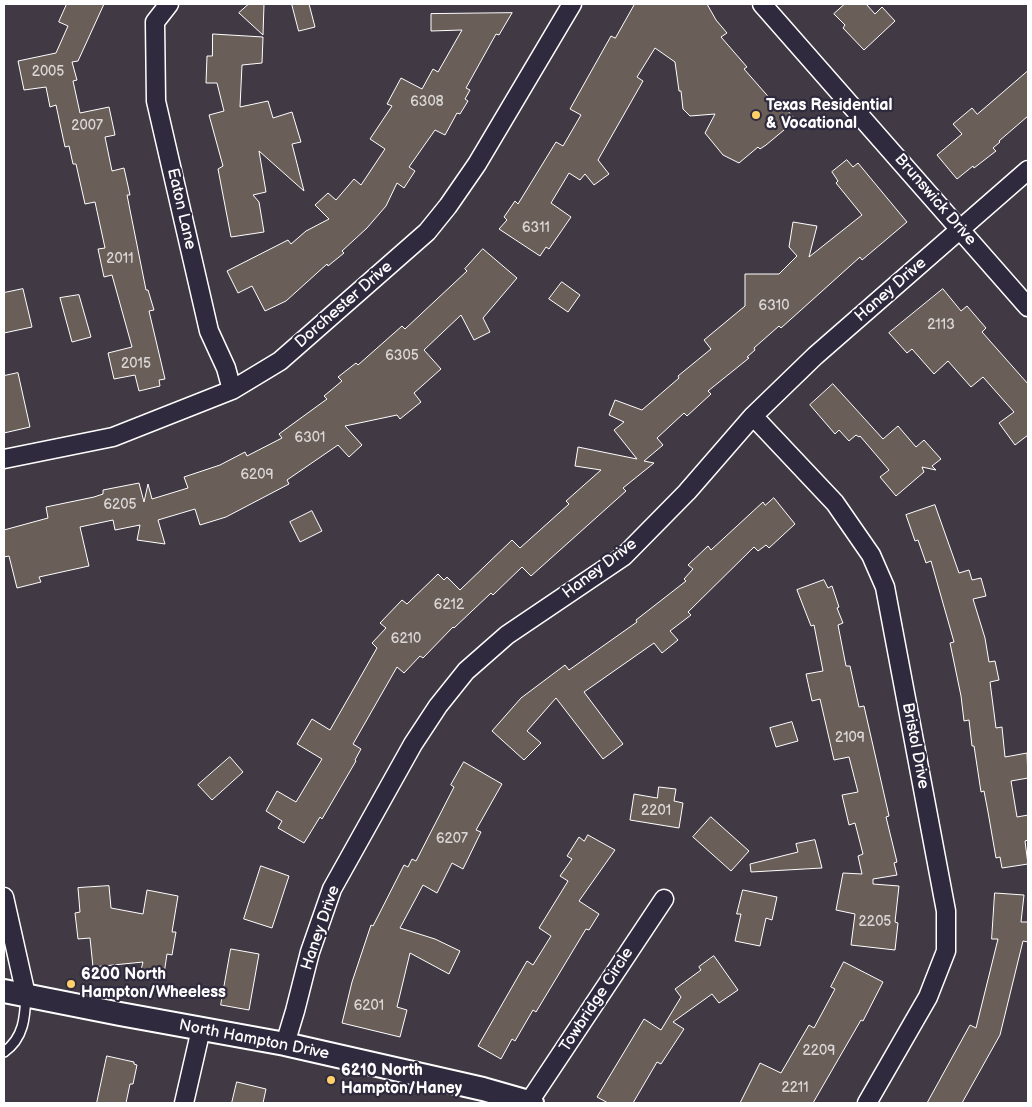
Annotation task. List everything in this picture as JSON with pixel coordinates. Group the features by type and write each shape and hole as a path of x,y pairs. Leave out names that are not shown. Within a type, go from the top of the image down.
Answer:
{"street":[{"name":"Eaton Lane","path":"169,4 156,22 156,101 209,331 226,368 232,390"},
{"name":"Dorchester Drive","path":"4,459 113,437 232,390 280,361 427,232 448,206 477,164 572,4"},
{"name":"Brunswick Drive","path":"762,4 1028,306"},
{"name":"Haney Drive","path":"285,1044 296,1011 310,952 332,889 413,744 438,706 466,671 507,635 624,556 687,492 753,416 815,356 1028,170"},
{"name":"Bristol Drive","path":"753,416 835,503 871,555 884,587 946,911 946,951 928,996 867,1103"},
{"path":"4,897 26,995"},
{"name":"Towbridge Circle","path":"530,1103 664,899"},
{"name":"North Hampton Drive","path":"4,991 285,1044 482,1096 530,1103"},
{"path":"184,1103 201,1029"}],"lane":[{"path":"4,1052 17,1036 25,1021 26,995"}],"building":[{"path":"67,4 104,4 78,61 72,62 77,80 73,81 80,113 109,107 115,135 105,137 112,171 124,168 130,195 127,195 146,290 148,290 154,310 149,311 165,379 159,380 160,386 139,391 135,375 114,379 108,353 132,347 112,275 104,277 98,249 105,248 95,202 85,204 76,164 73,164 69,146 65,147 56,105 50,107 46,87 24,90 18,61 56,53 68,26 59,22"},
{"path":"249,4 264,4 263,35 239,13"},
{"path":"292,4 309,4 315,27 299,31"},
{"path":"635,4 707,4 716,20 727,33 721,37 747,67 744,69 773,102 775,100 782,109 784,107 796,120 766,145 760,149 758,147 739,163 723,155 705,133 715,114 690,116 683,109 675,62 655,48 637,77 643,81 598,160 609,174 594,185 585,174 580,180 569,173 551,203 571,217 549,249 546,247 540,256 499,229 507,220 504,217 515,201 518,204 556,142 563,146 581,115 570,109 611,36 615,38"},
{"path":"845,4 866,4 875,14 882,7 895,21 864,50 843,28 845,25 834,14"},
{"path":"512,13 499,35 496,34 466,88 470,90 465,99 468,101 460,114 457,113 445,135 435,130 409,167 415,171 404,188 397,183 386,206 367,228 342,251 344,253 328,266 327,264 286,301 265,311 252,286 238,293 227,271 288,240 291,244 306,231 329,219 315,205 328,193 336,200 354,179 361,185 385,149 370,139 392,106 387,104 401,78 422,89 433,69 438,72 462,30 431,31 431,14"},
{"path":"213,34 263,37 262,63 242,65 240,107 268,101 273,118 292,112 301,142 292,144 304,191 259,151 266,192 253,195 259,202 264,232 231,237 218,169 223,166 209,115 224,111 217,83 206,83 207,56 212,56"},
{"path":"1028,71 1028,116 999,141 993,148 996,151 957,179 937,155 962,134 953,124 972,108 977,114"},
{"path":"847,160 853,167 858,163 907,222 862,260 860,257 781,328 779,326 754,348 755,350 747,357 749,358 708,391 711,394 687,416 684,413 657,438 663,445 644,461 654,463 623,488 626,491 531,576 522,567 493,595 491,593 453,627 423,658 420,656 404,673 397,667 353,744 361,749 322,819 320,817 304,843 278,828 282,821 266,811 277,791 296,802 322,759 297,744 312,719 330,730 377,648 372,643 386,628 380,623 402,600 407,604 438,574 444,580 447,577 460,590 512,540 520,548 569,504 566,501 601,470 575,466 578,447 637,459 614,430 624,422 609,415 615,400 642,410 679,378 678,376 711,349 704,340 745,306 745,274 779,274 797,256 789,247 793,222 817,226 809,257 862,215 836,183 838,181 832,172"},
{"path":"483,249 517,278 483,318 490,332 474,340 461,315 424,350 441,369 414,393 421,402 400,419 397,415 345,426 362,445 349,457 338,445 287,480 289,484 226,517 200,525 195,509 158,520 165,544 137,540 140,525 115,530 113,520 80,527 89,566 39,577 41,582 17,588 9,556 4,557 4,530 48,518 46,507 94,497 103,494 103,490 139,483 144,502 148,484 152,499 188,488 184,477 220,465 245,452 247,456 282,438 279,434 327,399 324,396 342,381 338,377 356,363 358,365 402,326 405,329 467,271 465,269"},
{"path":"562,282 580,295 568,312 549,299"},
{"path":"23,289 32,327 4,333 4,293"},
{"path":"943,289 961,311 967,306 986,328 982,332 1028,384 1028,435 1015,445 999,423 1014,412 983,377 971,387 948,361 934,374 912,349 907,353 889,333"},
{"path":"79,295 91,337 72,342 60,298"},
{"path":"18,373 30,427 4,433 4,376"},
{"path":"833,384 883,439 898,426 916,447 924,440 941,459 932,466 936,470 922,467 924,472 896,496 880,477 889,470 860,436 856,435 849,441 839,430 835,434 810,405"},
{"path":"774,498 795,524 769,548 766,545 758,551 754,547 688,612 691,615 670,631 678,640 662,653 654,643 584,692 623,744 603,759 556,698 527,731 541,743 524,760 492,731 521,698 565,665 569,670 637,622 636,620 686,581 684,579 693,569 688,565 708,546 711,550 763,502 765,505"},
{"path":"935,505 959,573 969,570 972,580 981,578 986,596 973,599 985,638 989,662 995,661 999,680 990,682 996,728 1002,727 1005,757 1027,753 1028,778 1011,781 1017,817 1028,815 1028,840 1025,841 1028,864 1002,868 1000,857 996,858 984,791 981,792 974,746 972,746 969,720 964,721 950,643 954,642 931,561 926,563 918,540 915,541 906,515"},
{"path":"312,511 322,531 300,542 290,522"},
{"path":"824,580 828,588 832,586 839,607 837,608 843,623 838,625 846,666 850,666 859,707 864,706 889,816 886,817 897,862 894,863 897,875 873,879 873,884 899,886 895,922 898,923 895,950 851,945 855,914 836,910 843,873 862,874 858,856 863,854 855,823 849,825 842,795 858,792 849,757 834,760 820,699 812,701 806,674 823,671 814,625 811,626 797,590"},
{"path":"792,722 798,741 776,747 770,728"},
{"path":"230,757 243,772 212,800 198,785"},
{"path":"464,762 502,784 476,830 481,832 463,869 452,863 437,893 423,885 400,928 435,939 460,951 449,974 410,953 397,1007 407,1010 400,1037 342,1023 352,982 371,925 373,926 404,865 408,867 412,859 416,861 454,787 451,785"},
{"path":"659,787 676,789 674,801 683,803 679,828 630,820 634,794 657,798"},
{"path":"711,817 749,851 731,871 693,837"},
{"path":"588,835 615,850 579,901 599,914 589,930 586,929 536,1012 533,1010 515,1041 512,1039 501,1059 478,1046 527,961 533,965 551,936 539,928 568,881 560,876 572,859 567,856 579,837 584,841"},
{"path":"815,840 822,868 751,872 750,864 798,852 796,844"},
{"path":"261,866 289,876 272,928 244,919"},
{"path":"109,886 111,908 143,914 147,890 178,896 172,932 176,932 172,955 167,954 164,974 141,970 143,962 93,967 90,938 78,939 75,913 80,912 78,888"},
{"path":"743,890 777,897 772,920 766,918 760,946 735,941 741,914 737,914"},
{"path":"995,893 1024,895 1021,922 1028,922 1028,942 1023,941 1000,1035 962,1103 927,1103 970,1025 976,1028 998,939 992,939"},
{"path":"231,949 259,954 249,1010 221,1005"},
{"path":"714,956 738,990 719,1003 712,994 673,1022 684,1029 661,1064 657,1062 633,1103 608,1103 597,1097 644,1019 661,1030 681,997 675,989 701,970 699,967"},
{"path":"844,962 883,982 863,1021 861,1020 813,1103 740,1103 760,1063 781,1073 809,1025 814,1028 835,989 831,987"},
{"path":"107,1056 134,1062 137,1065 126,1103 97,1103"},
{"path":"237,1082 266,1089 263,1103 232,1103"}],"place":[{"name":"Texas Residential & Vocational","path":"756,115"},
{"name":"6200 North Hampton/Wheeless","path":"71,984"},
{"name":"6210 North Hampton/Haney","path":"331,1080"}]}
